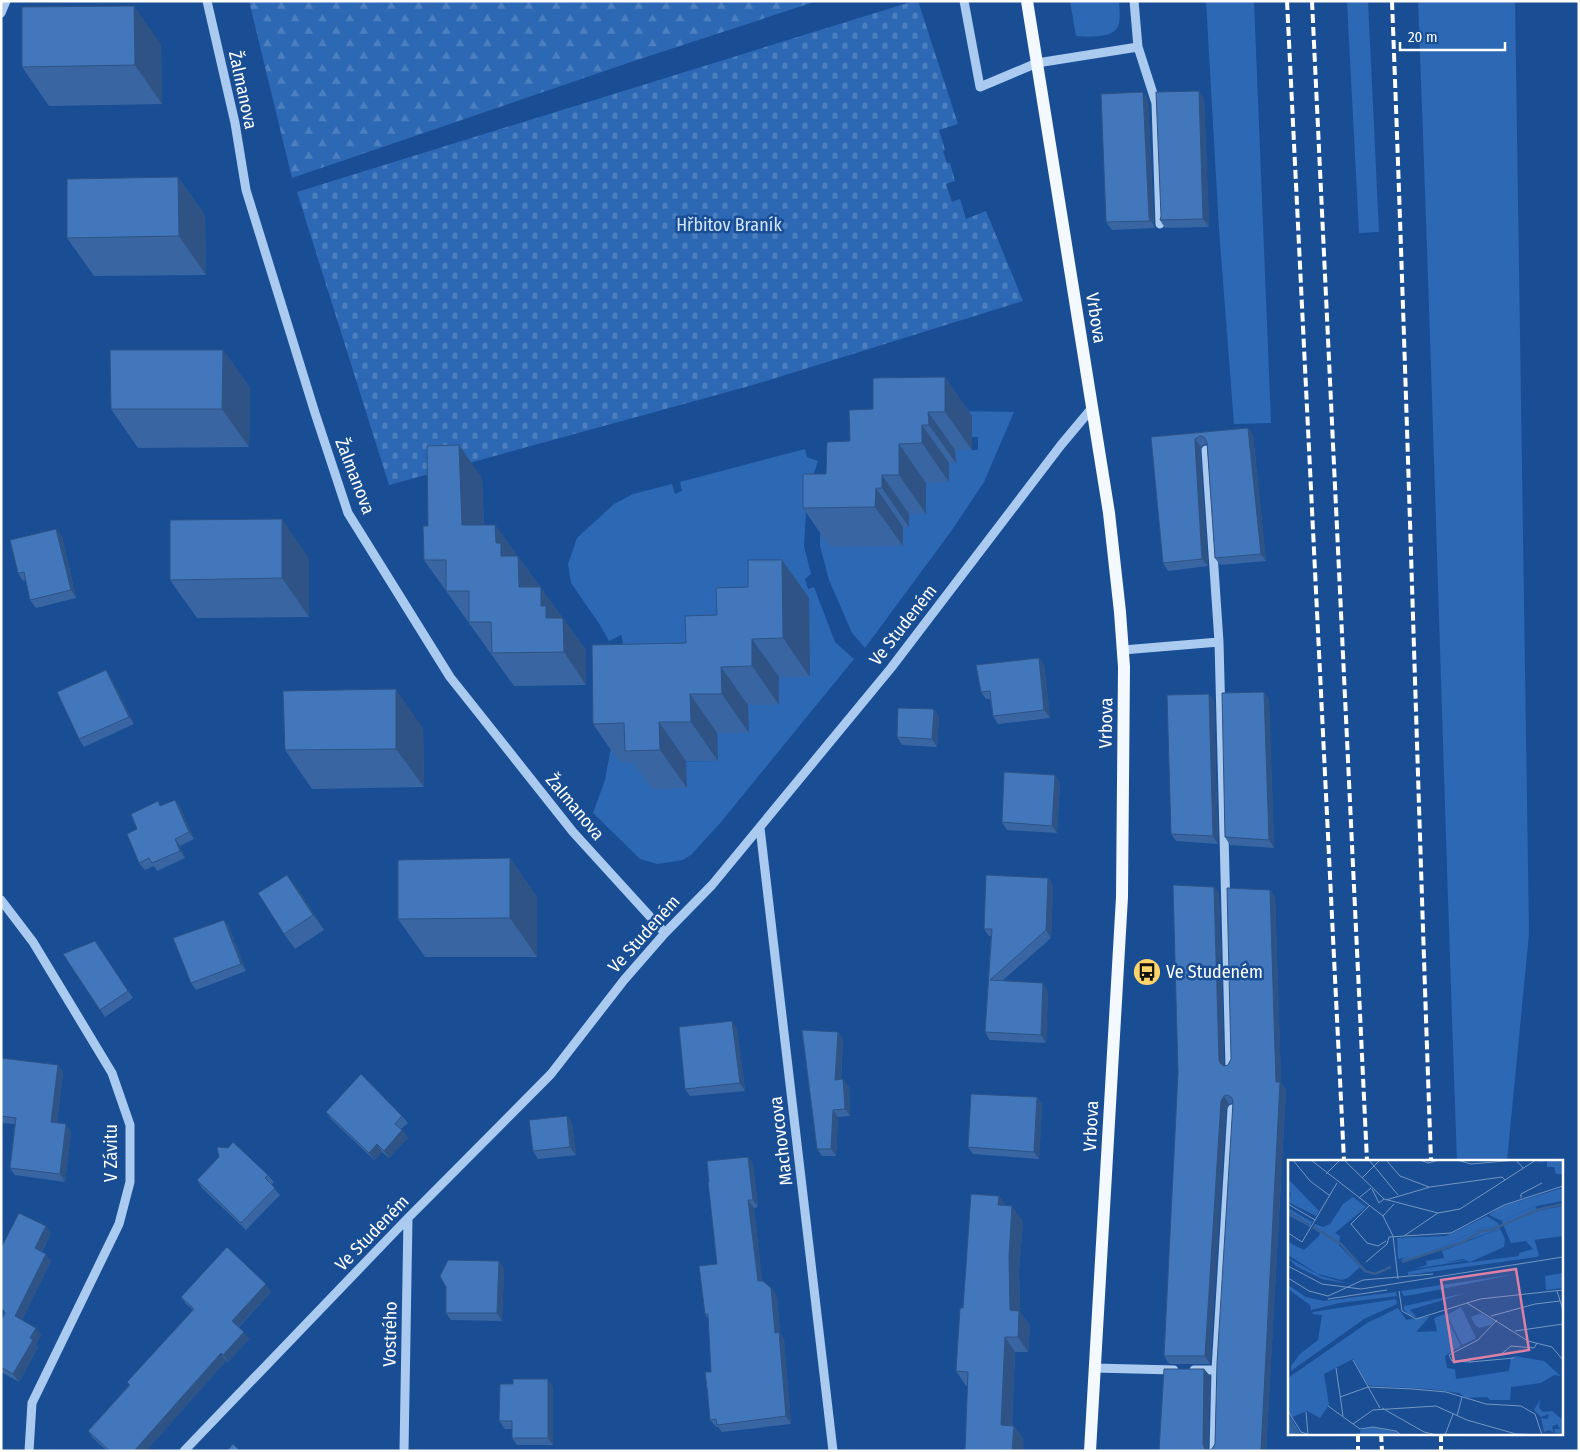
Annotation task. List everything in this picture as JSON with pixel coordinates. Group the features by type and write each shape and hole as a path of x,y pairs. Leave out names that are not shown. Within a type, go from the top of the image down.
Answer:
{"main road":[{"name":"Vrbova","path":"1027,1 1109,513 1124,667 1122,897 1090,1451"}],"street":[{"path":"1,13 6,1"},
{"name":"Žalmanova","path":"207,1 234,123 246,190 348,513 450,678 573,832 665,933"},
{"path":"964,1 980,87 1038,63 1138,47"},
{"path":"1134,1 1138,47 1156,103 1160,224"},
{"name":"Ve Studeném","path":"184,1451 408,1218 551,1074 624,980 665,933 712,885 892,668 1061,445 1092,408"},
{"path":"1206,450 1219,642 1230,1067"},
{"path":"1123,650 1219,642"},
{"name":"Machovcova","path":"760,828 834,1451"},
{"name":"V Závitu","path":"1,900 33,942 112,1073 130,1125 130,1182 119,1224 32,1403 29,1451"},
{"path":"1214,1451 1216,1370 1232,1109"},
{"name":"Vostrého","path":"404,1451 408,1218"},
{"path":"1094,1368 1216,1370"}],"green space":[{"path":"249,1 817,1 628,63 292,178"},
{"name":"Hřbitov Braník","path":"918,1 958,124 939,130 945,150 943,151 947,163 950,163 955,181 946,184 952,202 960,199 966,219 986,211 1023,301 753,385 389,485 297,192"},
{"path":"1070,1 1119,1 1119,20 1116,29 1107,35 1076,36"},
{"path":"1206,1 1254,1 1271,423 1234,424 1219,229"},
{"path":"1347,1 1368,1 1379,232 1359,233"},
{"path":"1418,1 1515,1 1529,934 1507,1160 1457,1160"},
{"path":"908,410 1014,412 984,482 952,530 865,648 852,633 829,580 820,546 820,513","holes":["972,416 972,437 978,437 978,450 955,450 949,463 926,483 926,514 909,514 909,527 903,527 902,546 831,513"]},
{"path":"805,449 807,457 818,461 807,494 804,546 811,574 805,579 808,589 814,587 835,642 854,659 721,822 691,855 683,860 657,864 640,859 593,813 605,780 611,747 610,654 623,643 621,635 609,641 571,583 568,564 577,538 614,504 633,494 672,484 675,494 682,491 680,482","holes":["809,599 779,677 779,705 748,705 717,733 718,761 651,762"]}],"building":[{"path":"134,6 135,65 22,67 22,7"},
{"path":"1199,91 1203,219 1160,220 1156,92"},
{"path":"1143,92 1150,221 1106,222 1101,94"},
{"path":"178,177 179,236 67,238 67,179"},
{"path":"110,350 223,350 222,409 111,409"},
{"path":"945,377 945,412 928,412 929,425 922,425 922,443 899,444 899,475 882,475 882,488 876,488 875,507 803,508 803,474 826,474 827,442 850,441 849,410 873,409 873,378"},
{"path":"1248,428 1261,554 1215,558 1207,442 1204,437 1200,436 1195,439 1195,443 1202,559 1163,563 1151,437"},
{"path":"459,445 462,525 495,525 496,543 501,543 501,556 518,556 519,587 541,587 541,606 546,606 546,618 563,618 564,652 492,653 491,622 469,622 469,591 446,591 446,560 424,560 423,526 428,526 427,446"},
{"path":"282,519 282,578 170,580 170,520"},
{"path":"56,529 71,590 30,600 24,572 18,573 10,540"},
{"path":"748,560 782,560 783,638 752,639 752,666 721,667 722,694 690,694 691,722 659,722 660,750 625,751 624,723 593,724 592,645 686,643 685,616 717,615 716,588 748,587"},
{"path":"1039,658 1044,710 993,716 990,691 981,692 976,665"},
{"path":"106,670 129,717 79,739 57,692"},
{"path":"396,689 396,749 285,750 283,691"},
{"path":"1264,692 1269,840 1225,837 1222,693"},
{"path":"1209,694 1213,836 1171,834 1167,695"},
{"path":"898,708 934,709 932,739 897,737"},
{"path":"1004,772 1055,775 1052,826 1002,822"},
{"path":"175,800 189,832 175,839 180,851 152,863 149,858 139,863 127,834 137,829 131,814 158,801 160,806"},
{"path":"510,858 510,918 398,919 398,860"},
{"path":"287,875 313,915 284,934 258,893"},
{"path":"986,875 1048,878 1046,930 990,980 1043,983 1041,1035 985,1032 992,929 984,929"},
{"path":"1173,885 1214,887 1219,1060 1224,1066 1228,1065 1231,1059 1227,888 1270,890 1276,1082 1280,1082 1261,1451 1159,1451 1164,1369 1204,1369 1203,1444 1205,1449 1209,1450 1215,1444 1217,1363 1233,1102 1232,1098 1228,1095 1224,1096 1221,1101 1205,1356 1164,1356 1178,1073"},
{"path":"224,920 241,964 191,983 173,938"},
{"path":"95,941 128,991 100,1010 63,954"},
{"path":"732,1021 740,1083 685,1089 679,1027"},
{"path":"802,1030 838,1032 835,1080 843,1079 845,1109 833,1110 831,1149 817,1149"},
{"path":"1,1058 58,1065 51,1122 66,1124 60,1174 10,1168 16,1118 1,1116"},
{"path":"361,1074 402,1116 395,1124 402,1130 384,1151 377,1144 369,1153 326,1112"},
{"path":"971,1094 1037,1097 1034,1152 968,1147"},
{"path":"567,1116 570,1147 533,1151 529,1120"},
{"path":"233,1142 268,1175 265,1178 275,1188 241,1223 197,1180 219,1157 217,1147 228,1148"},
{"path":"748,1157 753,1200 748,1200 758,1281 763,1281 771,1288 775,1333 779,1332 786,1416 717,1425 716,1419 710,1420 705,1372 711,1372 708,1314 705,1314 699,1266 717,1264 707,1161"},
{"path":"971,1194 999,1196 998,1205 1012,1206 1009,1256 1010,1310 1019,1311 1018,1337 1005,1337 1001,1425 1014,1426 1012,1451 965,1451 968,1372 956,1371 960,1308 963,1308"},
{"path":"19,1213 46,1226 35,1248 46,1254 15,1316 36,1328 30,1338 33,1340 13,1374 1,1367 1,1321 5,1313 1,1307 1,1248"},
{"path":"227,1247 266,1284 232,1321 244,1332 223,1355 221,1353 134,1451 110,1451 88,1431 130,1385 127,1382 194,1309 181,1297"},
{"path":"448,1260 499,1261 497,1313 446,1313 446,1287 440,1276"},
{"path":"513,1379 548,1379 548,1438 512,1438 512,1421 499,1421 500,1384 513,1384"},
{"path":"233,1444 240,1451 227,1451"}],"railway":[{"path":"1287,1 1344,1160"},
{"path":"1312,1 1367,1160"},
{"path":"1392,1 1431,1160"},
{"path":"1358,1434 1358,1451"},
{"path":"1381,1434 1382,1451"},
{"path":"1441,1434 1441,1451"}],"place":[{"name":"Ve Studeném","path":"1147,972"}]}
